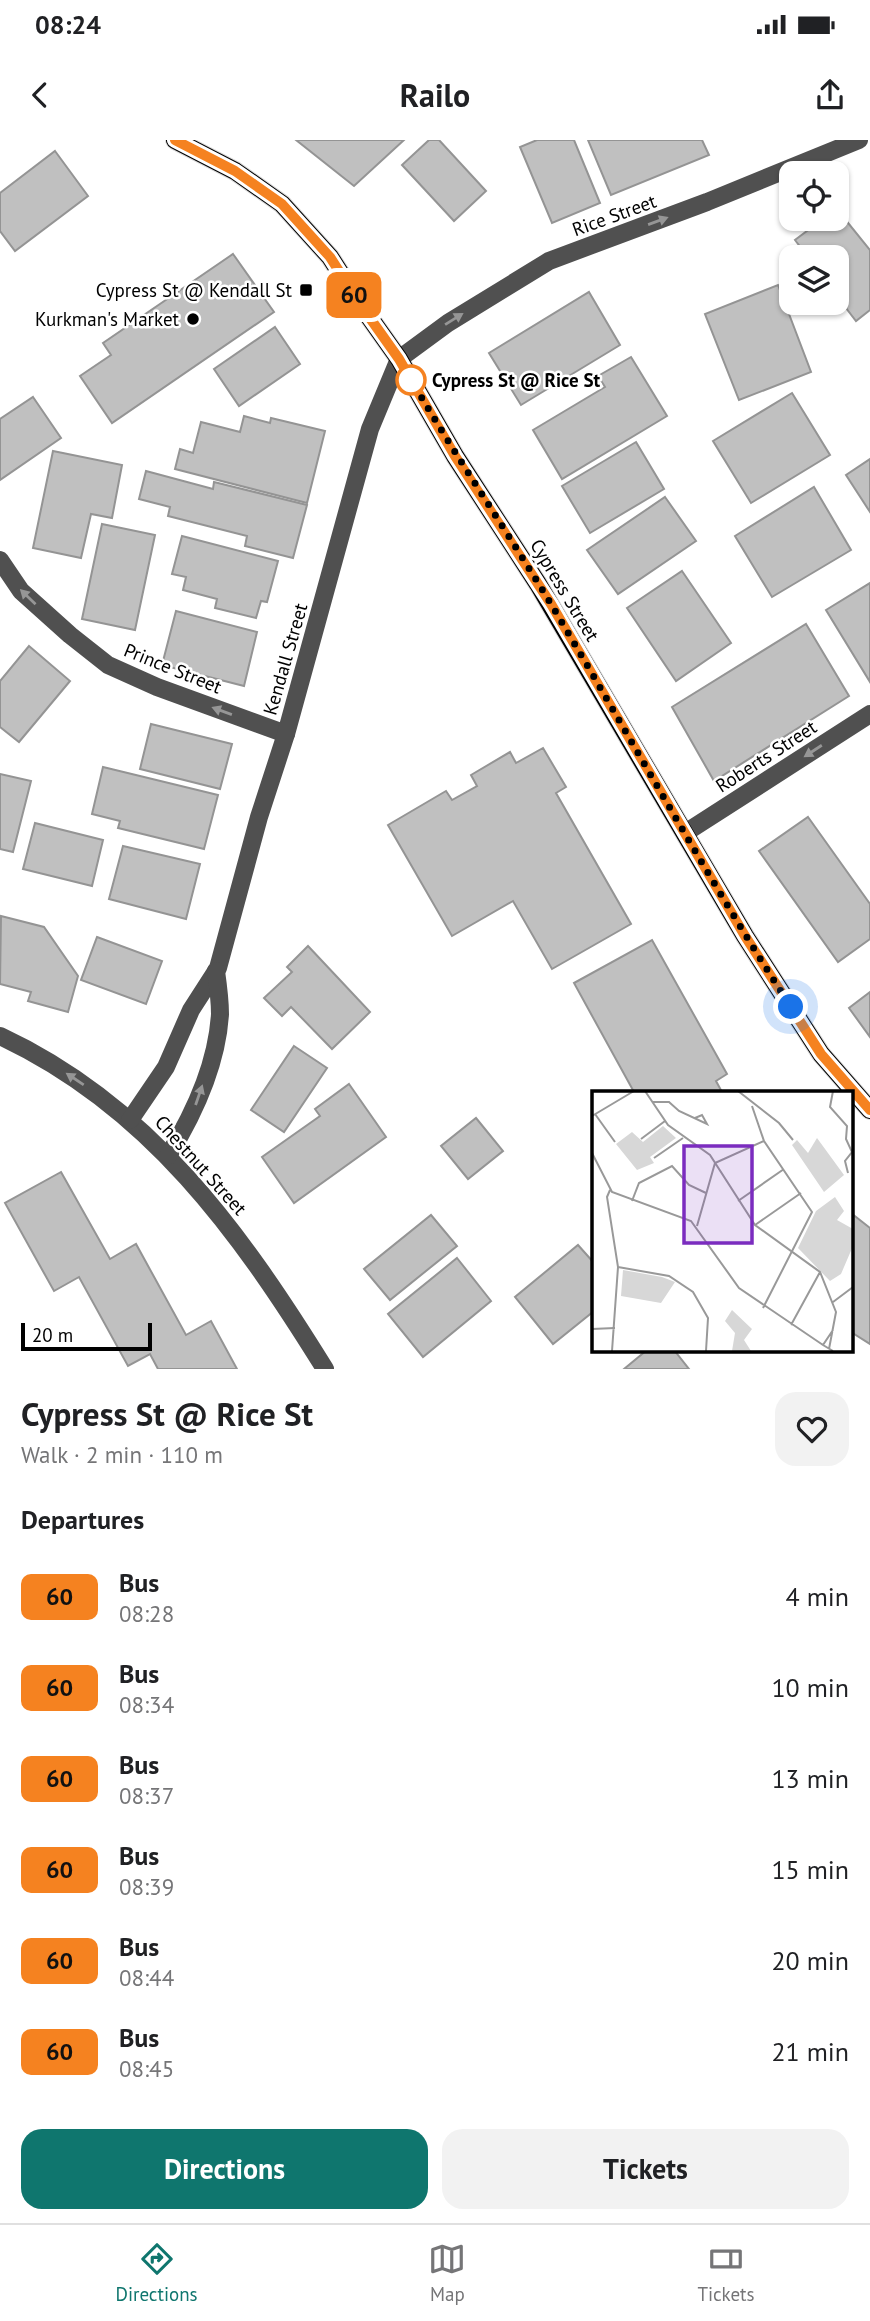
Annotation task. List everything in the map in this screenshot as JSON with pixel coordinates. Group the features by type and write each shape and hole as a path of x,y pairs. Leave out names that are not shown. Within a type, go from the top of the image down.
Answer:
{"main road":[{"name":"Cypress Street","path":"175,140 235,171 282,204 330,257 399,359 455,456 551,604 745,936 821,1054 870,1110"}],"street":[{"name":"Rice Street","path":"399,359 448,323 549,261 707,202 859,140"},
{"name":"Kendall Street","path":"130,1120 166,1067 191,1010 216,971 259,817 286,734 370,429 399,359"},
{"name":"Prince Street","path":"0,560 21,591 108,665 157,687 286,734"},
{"name":"Roberts Street","path":"685,834 870,714"},
{"name":"Kendall Street","path":"169,1156 194,1111 214,1047 220,1013 216,971"},
{"name":"Chestnut Street","path":"0,1036 51,1063 130,1120 169,1156 209,1200 253,1258 325,1369"}],"building":[{"path":"296,140 404,140 354,186"},
{"path":"429,140 439,140 486,191 454,221 402,165"},
{"path":"537,140 574,140 600,203 552,223 520,147"},
{"path":"588,140 702,140 709,155 611,195"},
{"path":"55,151 88,196 15,251 0,231 0,193"},
{"path":"849,224 870,250 870,310 856,321 849,312 849,245 799,245 795,240 807,231 849,231"},
{"path":"233,254 274,312 112,423 80,376 111,355 103,343"},
{"path":"778,285 779,315 789,315 811,372 739,400 705,314"},
{"path":"589,292 620,345 521,405 489,353"},
{"path":"275,327 300,364 239,406 214,369"},
{"path":"631,357 667,416 562,479 533,430 605,387 598,376"},
{"path":"792,393 830,455 751,503 713,441"},
{"path":"33,397 61,438 0,480 0,419"},
{"path":"244,416 270,423 271,418 325,431 307,503 175,469 180,449 193,453 201,422 240,432"},
{"path":"636,442 664,489 590,533 562,486"},
{"path":"53,451 122,465 112,518 91,514 81,558 33,548"},
{"path":"870,459 870,512 846,475"},
{"path":"146,471 213,489 214,482 307,505 293,558 245,546 247,536 168,516 170,507 139,499"},
{"path":"814,487 851,550 772,597 735,536"},
{"path":"665,497 696,541 618,594 587,550"},
{"path":"102,524 155,535 135,630 82,619"},
{"path":"182,536 278,561 267,602 261,601 256,618 215,608 217,599 183,590 186,577 172,574"},
{"path":"682,571 731,643 676,681 627,608"},
{"path":"870,583 870,682 826,610"},
{"path":"176,611 257,632 244,686 162,665"},
{"path":"806,624 849,696 714,781 672,707"},
{"path":"29,646 70,681 19,742 0,727 0,681"},
{"path":"151,724 232,744 220,789 140,769"},
{"path":"543,748 566,787 556,793 631,924 552,969 513,901 452,936 388,825 446,791 452,800 477,786 471,775 510,752 516,763"},
{"path":"103,767 218,795 204,849 118,828 120,821 92,814"},
{"path":"0,774 31,781 13,852 0,849"},
{"path":"808,817 870,904 870,939 838,962 759,851"},
{"path":"35,823 103,840 92,886 23,869"},
{"path":"123,846 200,864 186,919 109,899"},
{"path":"1,916 44,927 78,976 68,1012 28,1001 31,992 0,984"},
{"path":"97,937 162,961 146,1004 81,980"},
{"path":"652,940 727,1074 716,1081 721,1091 633,1091 574,983"},
{"path":"308,946 370,1012 332,1049 291,1007 282,1016 264,998 292,972 287,967"},
{"path":"870,992 870,1037 849,1008"},
{"path":"294,1046 327,1068 284,1132 251,1110"},
{"path":"349,1084 386,1137 294,1203 262,1157 320,1116 315,1109"},
{"path":"476,1118 503,1151 468,1179 441,1146"},
{"path":"61,1172 110,1259 136,1244 186,1335 211,1321 237,1369 158,1369 150,1354 128,1366 79,1277 54,1291 5,1203"},
{"path":"852,1214 870,1228 870,1344 852,1333"},
{"path":"431,1215 457,1246 390,1300 364,1269"},
{"path":"578,1245 592,1261 592,1313 553,1344 515,1297"},
{"path":"457,1258 491,1301 423,1357 388,1314"},
{"path":"645,1352 676,1352 689,1369 624,1369"}],"bus line":[{"name":"60","path":"175,140 235,171 282,204 330,257 399,359 455,456 551,604 745,936 821,1054 870,1110"}],"place":[{"name":"Cypress St @ Kendall St","path":"306,290"},
{"name":"Kurkman's Market","path":"193,319"},
{"name":"Cypress St @ Rice St","path":"411,380"}],"route":[{"path":"411,380 410,378 455,456 551,604 745,936 791,1007"}]}
